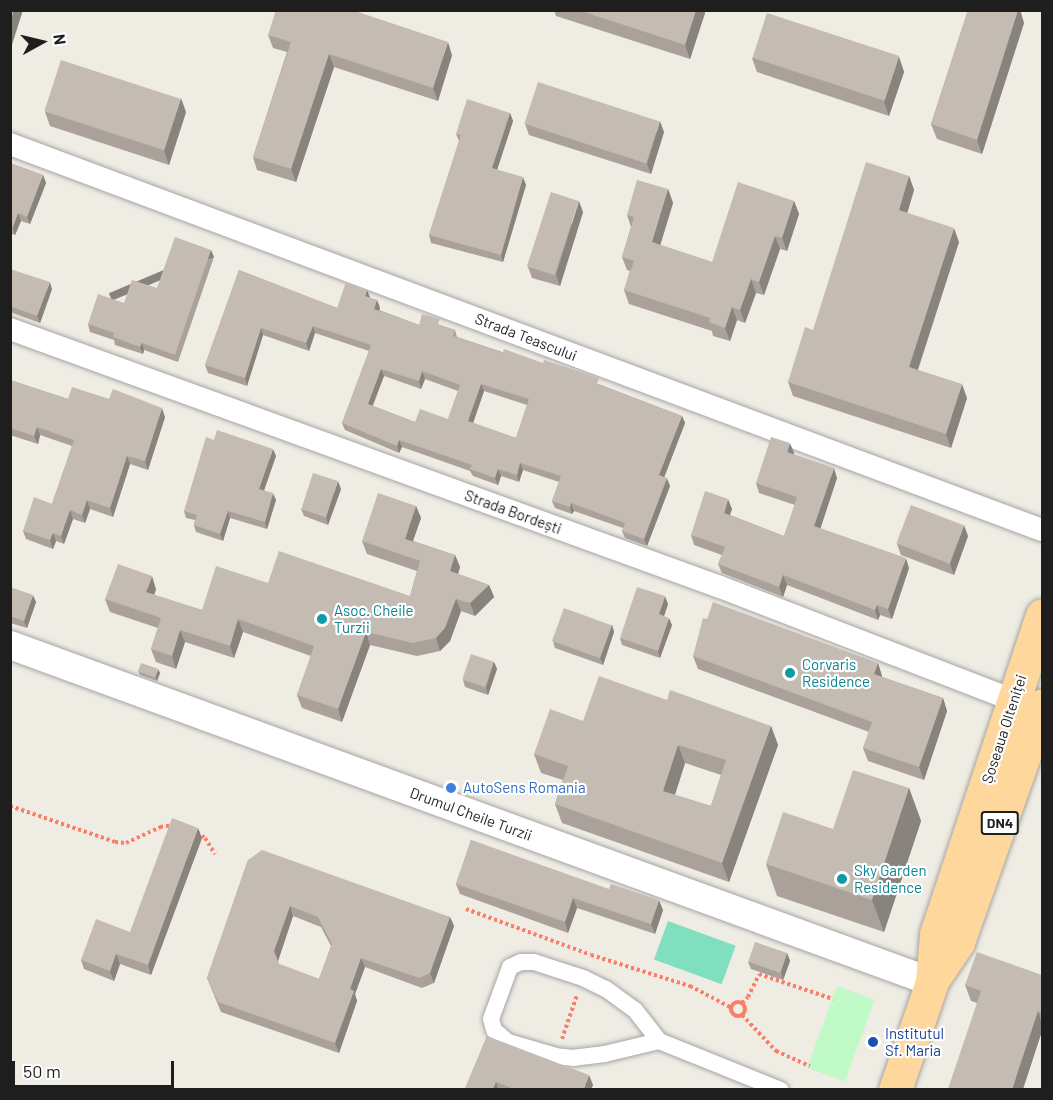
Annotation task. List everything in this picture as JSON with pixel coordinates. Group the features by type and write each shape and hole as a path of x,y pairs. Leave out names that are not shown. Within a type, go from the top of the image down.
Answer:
{"main road":[{"name":"Șoseaua Olteniței","path":"895,1089 932,982 958,942 1028,702 1042,615"}],"street":[{"name":"Strada Teascului","path":"10,144 1042,530"},
{"name":"Strada Bordești","path":"10,329 709,583 1028,702"},
{"name":"Drumul Cheile Turzii","path":"10,645 932,982"},
{"path":"659,1041 613,1053 574,1058 556,1056 508,1042 494,1030 491,1019 510,968 521,962 534,962 583,978 623,1000 645,1021 659,1041 781,1089"}],"path":[{"path":"10,806 115,842 126,843 168,824 180,825"},
{"path":"194,830 205,838 215,854"},
{"path":"466,909 591,955 605,957 690,986 730,1007 735,1016 742,1015"},
{"path":"556,1056 591,955"},
{"path":"742,1003 748,997 759,974 833,999"},
{"path":"730,1007 735,1001 742,1003 745,1009 742,1015"},
{"path":"742,1015 782,1055 810,1066"}],"green space":[{"path":"668,921 736,946 722,984 654,960"},
{"path":"837,986 875,1000 845,1081 807,1068"}],"building":[{"path":"276,10 352,10 448,42 433,88 329,54 291,169 253,157 291,42 268,35"},
{"path":"578,10 696,10 685,45"},
{"path":"968,10 1018,10 977,140 931,124"},
{"path":"767,13 899,56 885,101 752,58"},
{"path":"61,60 181,99 164,150 44,111"},
{"path":"538,82 660,122 646,163 524,124"},
{"path":"467,99 510,113 492,168 523,177 501,255 429,235 461,135 456,134"},
{"path":"866,162 909,176 899,210 954,228 909,367 962,384 946,434 788,382 805,327 813,330"},
{"path":"10,163 43,175 27,217 18,213 13,227 10,226"},
{"path":"637,180 668,189 652,242 712,262 738,182 794,201 782,238 775,236 759,282 751,279 740,310 732,307 725,328 709,322 710,318 624,290 634,261 622,257 634,217 627,215"},
{"path":"551,192 579,201 554,275 527,266"},
{"path":"175,237 211,250 175,355 142,343 140,347 113,337 114,333 88,324 98,294 124,303 132,280 157,288"},
{"path":"10,269 50,282 37,316 10,306"},
{"path":"239,270 337,308 346,282 367,290 365,296 377,300 374,309 419,325 422,314 440,319 438,324 455,330 453,336 503,353 504,349 543,363 544,360 599,378 597,384 682,416 659,475 667,478 644,539 622,531 625,523 571,503 570,507 552,501 561,476 520,463 517,475 498,469 495,478 470,469 472,465 399,440 397,446 342,423 371,345 313,326 306,343 261,328 245,378 205,365","holes":["381,369 419,381 422,371 460,385 448,419 420,409 415,422 368,404","481,384 529,399 516,438 468,421"]},
{"path":"10,380 68,399 72,387 109,399 113,389 162,408 145,461 127,456 110,508 87,500 82,515 70,510 61,536 53,533 50,540 23,531 34,497 52,504 74,440 37,427 34,436 10,428"},
{"path":"217,430 273,449 259,489 273,493 265,522 228,511 220,534 194,525 197,515 184,511 206,437 214,440"},
{"path":"771,437 790,443 787,452 834,468 814,526 906,558 888,609 877,605 875,610 783,575 779,587 718,564 725,547 691,535 705,491 728,499 724,513 784,536 797,497 756,483"},
{"path":"313,473 338,481 326,517 301,509"},
{"path":"378,493 416,506 405,539 455,555 450,571 489,585 470,603 456,599 445,628 436,638 413,643 366,632 338,709 297,695 314,646 238,619 230,646 180,630 172,656 151,649 161,618 105,599 118,564 152,576 146,592 202,610 216,566 268,583 279,551 410,596 420,561 362,541"},
{"path":"911,505 964,525 950,564 896,543"},
{"path":"10,587 33,595 24,621 10,616"},
{"path":"637,587 665,596 659,614 669,618 658,651 620,638"},
{"path":"713,602 878,663 874,674 943,698 919,767 863,748 872,722 693,656 703,618 707,619"},
{"path":"564,608 612,625 600,658 552,641"},
{"path":"471,654 494,662 485,687 462,680"},
{"path":"141,663 158,669 155,677 138,672"},
{"path":"599,676 667,700 670,690 771,726 722,863 555,804 568,766 534,754 550,709 583,721","holes":["678,745 726,760 711,806 663,791"]},
{"path":"853,770 909,788 872,900 766,864 783,812 833,829"},
{"path":"172,818 198,828 148,965 116,954 110,971 81,960 96,919 130,932"},
{"path":"471,840 609,889 611,884 659,900 651,924 573,898 565,922 456,884"},
{"path":"262,850 450,917 430,973 419,978 361,958 350,989 354,991 335,1043 218,1002 207,978 248,860","holes":["290,906 318,917 332,944 319,979 279,964 274,951"]},
{"path":"755,942 787,953 780,973 748,962"},
{"path":"977,952 1042,975 1042,1013 1038,1011 1012,1089 948,1089 981,991 965,985"},
{"path":"487,1036 589,1075 584,1089 514,1089 496,1082 493,1089 465,1089"}],"place":[{"name":"Asoc. Cheile Turzii","path":"322,619"},
{"name":"Corvaris Residence","path":"790,673"},
{"name":"AutoSens Romania","path":"451,788"},
{"name":"Sky Garden Residence","path":"842,879"},
{"name":"Institutul Sf. Maria","path":"873,1042"}]}
